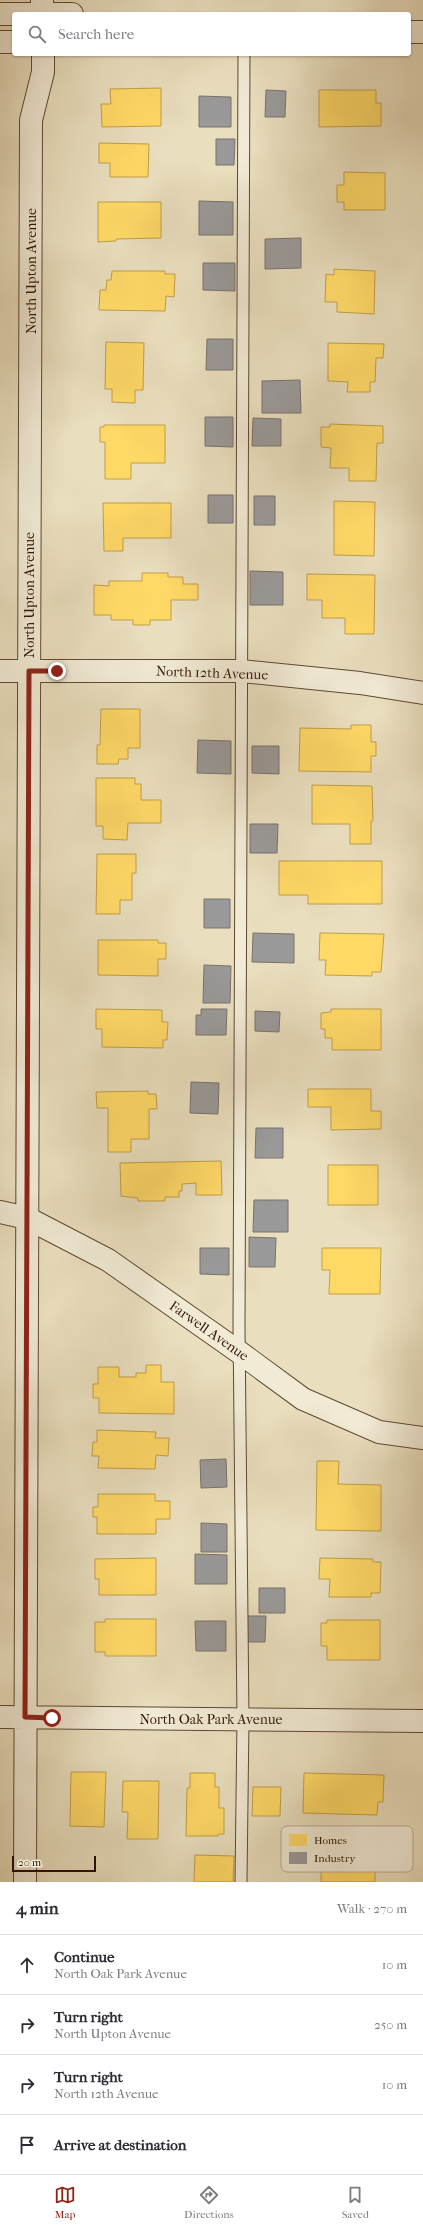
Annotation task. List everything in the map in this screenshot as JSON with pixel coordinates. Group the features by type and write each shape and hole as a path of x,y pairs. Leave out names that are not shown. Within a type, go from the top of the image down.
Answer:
{"street":[{"path":"42,0 42,12"},
{"path":"0,14 12,14"},
{"path":"411,32 423,32"},
{"path":"0,42 12,42"},
{"name":"North Upton Avenue","path":"25,1882 31,120 43,72 43,56"},
{"name":"North 12th Avenue","path":"0,670 242,671 360,683 423,693"},
{"name":"Farwell Avenue","path":"0,1212 27,1218 108,1260 303,1399 379,1432 423,1438"},
{"name":"North Oak Park Avenue","path":"0,1717 423,1721"}],"lane":[{"path":"241,1882 243,1719 239,1352 244,56"}],"building: Homes":[{"path":"161,88 161,126 102,127 101,104 111,104 110,89"},
{"path":"319,90 376,90 376,103 381,103 381,126 319,127"},
{"path":"99,143 149,144 148,177 110,177 110,163 99,163"},
{"path":"344,172 385,173 385,210 344,210 344,202 337,202 337,185 344,185"},
{"path":"98,202 161,202 161,238 116,239 116,241 98,242"},
{"path":"334,269 375,271 374,314 337,312 337,302 325,302 326,274 334,275"},
{"path":"112,271 165,271 165,274 175,274 174,297 166,296 165,311 99,310 100,290 106,290 107,280 111,280"},
{"path":"106,342 144,343 143,390 135,390 135,403 112,402 112,389 105,389"},
{"path":"328,343 384,344 383,358 376,358 375,382 370,382 370,392 347,392 348,382 328,381"},
{"path":"330,424 383,426 383,443 377,443 376,481 349,481 349,468 330,468 331,448 321,447 321,427 330,427"},
{"path":"104,425 165,425 165,463 131,463 131,479 105,479 105,442 100,442 100,427 104,427"},
{"path":"334,501 375,502 374,556 334,555"},
{"path":"103,503 171,503 171,538 123,538 123,551 104,551"},
{"path":"142,573 168,573 168,577 183,577 183,584 198,584 198,600 171,600 171,620 150,620 150,625 133,625 133,620 111,620 111,615 94,615 94,585 109,586 109,581 142,581"},
{"path":"307,574 375,575 374,634 345,634 345,618 322,618 322,600 307,600"},
{"path":"101,709 140,709 140,748 128,748 128,759 119,759 118,764 97,764 97,745 100,745"},
{"path":"351,725 371,725 371,742 376,742 376,756 371,756 371,772 299,771 300,728 351,729"},
{"path":"96,778 135,778 135,784 141,784 141,800 161,800 161,823 128,823 127,840 103,839 103,826 96,826"},
{"path":"312,785 372,786 373,821 371,821 371,844 350,844 350,824 312,824"},
{"path":"97,854 136,854 136,873 132,873 132,900 120,900 120,914 96,914"},
{"path":"279,861 382,861 382,904 308,904 308,895 279,895"},
{"path":"320,933 384,934 381,972 372,972 372,976 325,975 326,960 319,960"},
{"path":"98,940 158,940 158,943 166,943 166,959 158,959 158,976 98,975"},
{"path":"96,1009 162,1010 162,1022 168,1022 167,1040 163,1040 163,1048 102,1047 102,1029 96,1029"},
{"path":"331,1009 381,1009 381,1050 332,1050 332,1038 325,1038 325,1029 321,1029 321,1013 331,1012"},
{"path":"308,1089 371,1089 371,1111 381,1111 381,1129 331,1130 331,1107 308,1107"},
{"path":"148,1091 148,1094 156,1094 157,1109 149,1109 149,1139 131,1139 131,1152 108,1152 108,1108 97,1108 96,1092"},
{"path":"221,1161 222,1195 196,1195 196,1183 182,1184 182,1191 179,1191 179,1197 165,1197 165,1201 138,1201 138,1198 121,1196 120,1163"},
{"path":"328,1165 378,1165 378,1205 328,1205"},
{"path":"322,1248 381,1248 380,1294 329,1294 330,1270 322,1270"},
{"path":"146,1365 161,1365 161,1382 174,1382 174,1414 99,1413 99,1398 93,1398 93,1384 98,1384 98,1367 119,1367 119,1377 136,1377 136,1373 146,1373"},
{"path":"97,1430 156,1432 155,1438 169,1438 168,1456 156,1455 155,1469 98,1468 99,1456 92,1456 93,1442 97,1442"},
{"path":"317,1461 339,1461 338,1484 381,1485 381,1531 316,1530"},
{"path":"98,1494 155,1494 155,1501 170,1501 170,1519 156,1519 156,1534 97,1534 97,1517 93,1517 93,1507 98,1507"},
{"path":"156,1558 156,1595 99,1595 99,1579 95,1579 95,1559"},
{"path":"320,1558 373,1559 373,1562 381,1562 380,1593 371,1593 371,1597 329,1597 330,1579 319,1579"},
{"path":"105,1619 156,1619 156,1656 105,1656 105,1652 95,1652 95,1622 105,1622"},
{"path":"327,1620 380,1620 380,1660 327,1660 327,1646 321,1646 321,1623 327,1623"},
{"path":"71,1772 106,1772 104,1827 70,1826"},
{"path":"190,1773 215,1773 215,1787 219,1787 219,1808 224,1808 224,1834 218,1834 218,1836 186,1836 187,1788 190,1788"},
{"path":"304,1773 384,1775 383,1802 378,1802 377,1815 303,1813"},
{"path":"123,1781 159,1781 158,1839 127,1839 128,1812 122,1812"},
{"path":"253,1787 281,1787 280,1816 252,1816"},
{"path":"195,1855 234,1856 233,1882 194,1882"},
{"path":"321,1872 375,1872 375,1882 321,1882"}],"building: Industry":[{"path":"266,90 286,91 285,117 265,117"},
{"path":"199,96 231,97 231,127 199,127"},
{"path":"216,139 235,139 234,165 216,165"},
{"path":"199,201 233,202 233,235 199,235"},
{"path":"301,238 301,268 265,269 265,239"},
{"path":"203,263 235,263 235,291 203,290"},
{"path":"207,339 233,339 233,370 206,370"},
{"path":"300,380 301,413 262,413 262,381"},
{"path":"205,417 233,417 233,447 205,446"},
{"path":"253,418 281,419 281,446 252,446"},
{"path":"208,495 233,495 233,523 208,523"},
{"path":"254,496 275,496 275,525 254,525"},
{"path":"250,571 283,572 283,605 250,605"},
{"path":"198,740 231,741 231,774 197,773"},
{"path":"252,746 279,746 279,774 252,773"},
{"path":"250,824 278,824 277,853 250,853"},
{"path":"204,899 230,899 230,928 204,928"},
{"path":"253,933 294,934 294,963 252,962"},
{"path":"204,965 231,966 230,1003 203,1003"},
{"path":"201,1009 227,1009 226,1035 196,1035 196,1015 201,1015"},
{"path":"255,1011 280,1012 279,1032 255,1031"},
{"path":"191,1082 219,1083 218,1114 190,1113"},
{"path":"256,1128 283,1128 283,1158 255,1158"},
{"path":"254,1200 288,1200 288,1232 253,1232"},
{"path":"249,1237 276,1238 275,1267 249,1267"},
{"path":"200,1248 229,1248 229,1275 200,1274"},
{"path":"226,1459 227,1487 201,1488 200,1460"},
{"path":"201,1523 227,1524 227,1552 201,1552"},
{"path":"195,1554 227,1555 227,1584 195,1584"},
{"path":"259,1588 285,1588 285,1613 259,1613"},
{"path":"246,1616 266,1616 265,1642 246,1642"},
{"path":"195,1621 226,1621 226,1651 196,1651"}],"route":[{"path":"52,1718 25,1717 29,671 57,671"}]}
